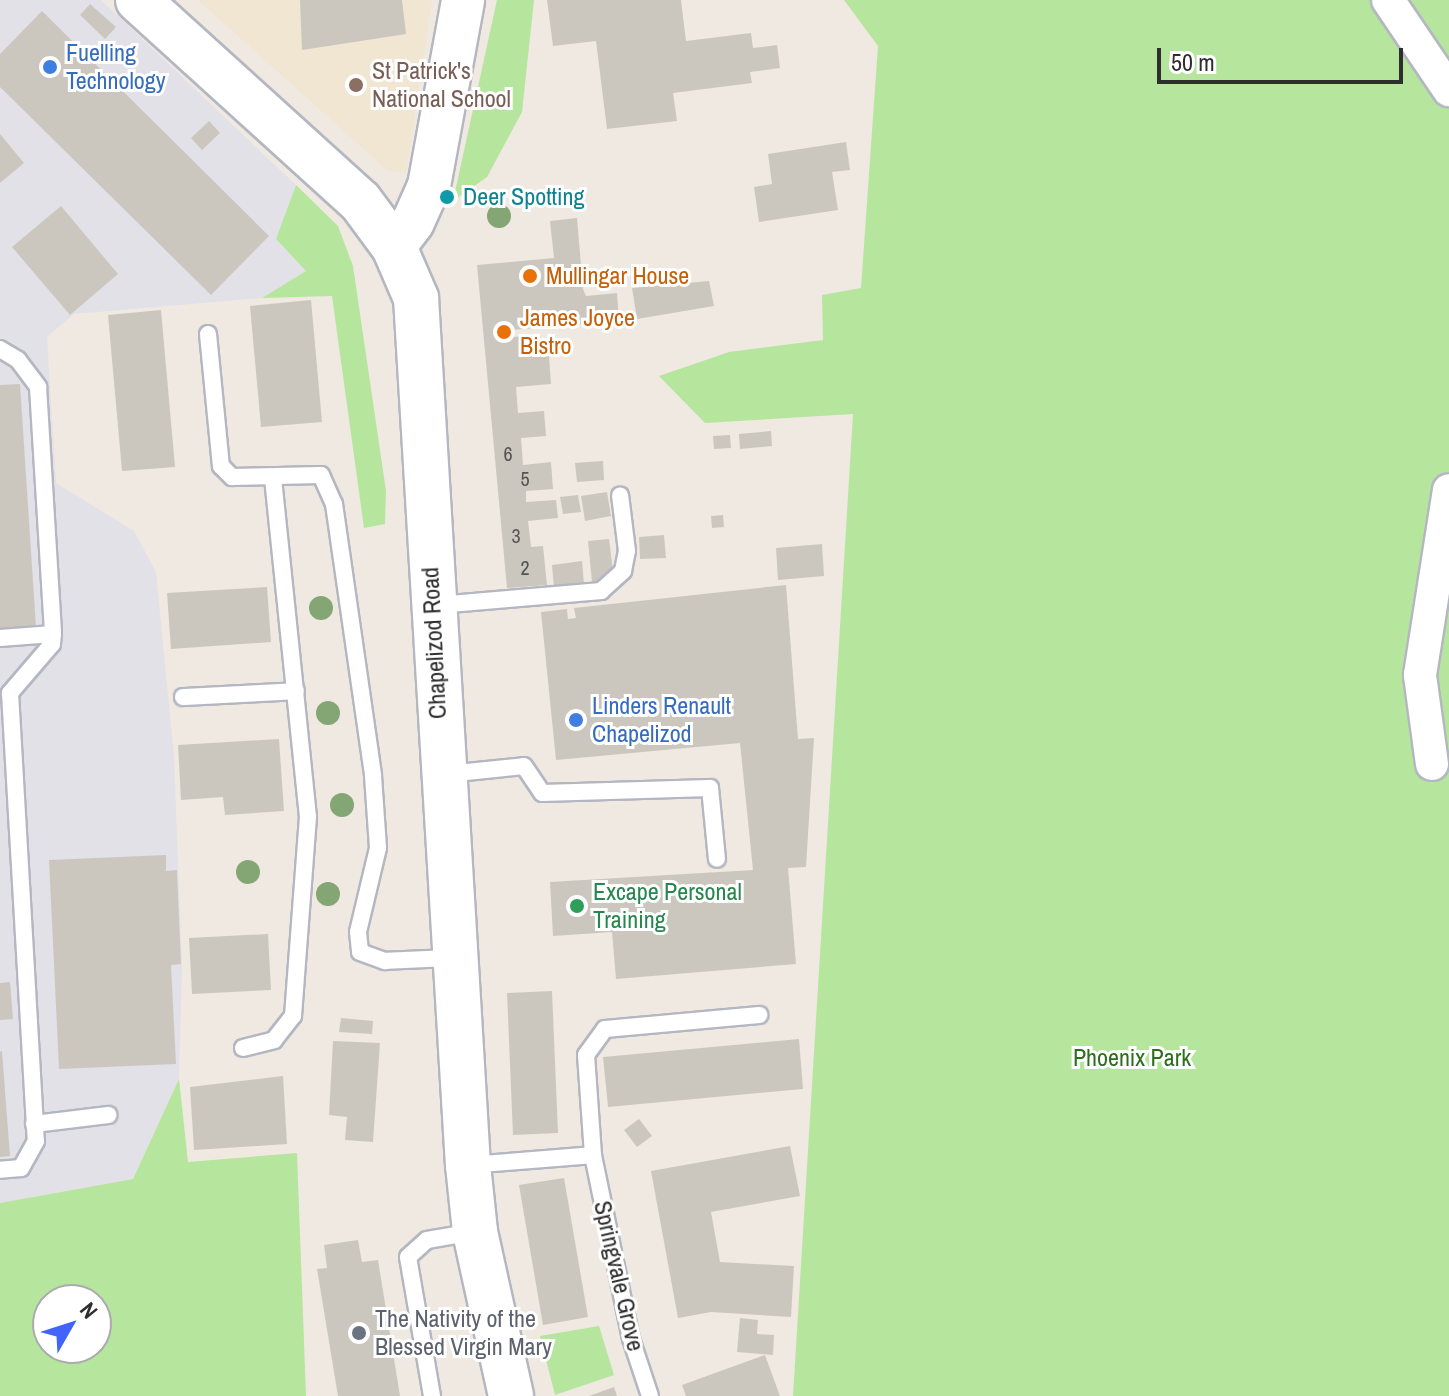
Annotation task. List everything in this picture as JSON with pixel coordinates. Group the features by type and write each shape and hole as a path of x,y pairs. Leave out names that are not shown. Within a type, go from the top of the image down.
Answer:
{"main road":[{"name":"Chapelizod Road","path":"138,0 360,201 394,247 416,298 441,775 468,1165 475,1232 511,1396"}],"street":[{"path":"394,247 413,222 429,186 463,0"},
{"path":"1388,0 1449,90"},
{"path":"1432,764 1420,675 1449,490"}],"lane":[{"path":"208,334 221,466 232,477 273,479 321,475 334,504 373,776 378,848 358,932 360,952 385,961 452,958"},
{"path":"0,349 18,360 38,387 53,634 52,644 10,693 19,914 36,1141 21,1168 0,1170"},
{"path":"243,1048 274,1040 293,1016 308,817 273,479"},
{"path":"432,605 601,591 623,571 627,551 620,495"},
{"path":"0,638 53,634"},
{"path":"183,697 296,691"},
{"path":"441,775 524,766 542,793 710,788 717,859"},
{"path":"0,915 19,914"},
{"name":"Springvale Grove","path":"650,1396 631,1339 593,1155 586,1055 605,1029 759,1015"},
{"path":"34,1124 108,1115"},
{"path":"468,1165 593,1155"},
{"path":"432,1396 408,1257 427,1240 475,1232"}],"shaded area":[{"path":"0,0 101,0 296,185 276,239 306,271 262,298 74,314 47,337 56,483 134,531 156,572 174,756 182,967 179,1079 133,1179 0,1203"},
{"name":"St Patrick's National School","path":"198,0 432,0 406,173 387,170"}],"green space":[{"path":"497,0 534,0 522,112 487,177 453,201"},
{"name":"Phoenix Park","path":"844,0 1449,0 1449,1396 793,1396 853,414 705,423 659,376 729,352 823,340 822,295 861,288 878,46"},
{"path":"296,185 338,226 353,266 386,491 385,524 364,528 332,296 262,298 306,271 276,239"},
{"path":"179,1079 188,1162 297,1153 306,1396 0,1396 0,1203 133,1179"},
{"path":"599,1326 614,1375 555,1395 540,1336"}],"building":[{"path":"300,0 402,0 406,34 302,50"},
{"path":"547,0 681,0 686,41 751,33 753,48 777,45 780,68 750,72 752,83 673,93 677,121 607,129 596,41 553,46"},
{"path":"90,4 116,27 105,39 80,15"},
{"path":"42,11 269,236 211,295 0,87 0,54"},
{"path":"209,121 220,133 202,150 191,138"},
{"path":"0,134 24,163 0,183"},
{"path":"846,142 850,170 832,172 838,210 759,222 754,187 772,184 768,154"},
{"path":"61,206 118,274 70,315 12,247"},
{"path":"577,218 583,289 586,296 617,293 619,321 511,330 512,337 539,335 542,357 549,356 551,384 516,387 518,413 544,411 546,436 521,438 523,465 551,462 553,489 526,491 526,502 556,500 558,518 528,521 531,547 543,546 547,585 507,588 477,265 554,258 550,221"},
{"path":"709,281 714,306 637,319 632,288"},
{"path":"311,300 322,422 261,427 250,306"},
{"path":"161,310 175,467 122,471 108,315"},
{"path":"20,384 36,627 0,630 0,385"},
{"path":"771,431 772,446 740,449 739,434"},
{"path":"730,435 731,448 714,449 713,436"},
{"path":"603,461 604,480 577,482 575,463"},
{"path":"607,492 611,516 585,521 581,496"},
{"path":"578,495 581,512 563,514 560,497"},
{"path":"723,515 724,527 712,528 711,516"},
{"path":"664,535 666,558 640,559 639,537"},
{"path":"609,539 614,579 592,582 588,541"},
{"path":"822,544 824,576 778,580 776,548"},
{"path":"582,561 584,584 554,588 552,565"},
{"path":"786,585 798,739 814,738 806,867 788,868 796,964 616,979 612,932 553,936 550,882 753,870 740,743 556,760 541,612 567,609 568,619 576,618 574,608"},
{"path":"267,587 271,642 171,649 167,593"},
{"path":"279,739 284,811 225,815 223,797 181,800 178,745"},
{"path":"166,855 166,871 177,870 181,964 171,965 176,1064 59,1069 49,860"},
{"path":"268,934 271,990 192,994 189,938"},
{"path":"10,982 13,1019 0,1020 0,983"},
{"path":"552,991 558,1133 513,1135 507,993"},
{"path":"341,1018 373,1021 372,1034 339,1032"},
{"path":"799,1039 803,1089 608,1107 603,1057"},
{"path":"333,1041 380,1043 373,1142 345,1140 347,1117 329,1115"},
{"path":"0,1052 10,1156 0,1157"},
{"path":"283,1076 287,1144 194,1150 190,1087"},
{"path":"639,1119 652,1136 637,1147 624,1130"},
{"path":"790,1146 800,1196 711,1212 720,1262 794,1266 791,1317 711,1312 678,1318 651,1171"},
{"path":"564,1178 588,1317 543,1325 519,1185"},
{"name":"The Nativity of the Blessed Virgin Mary","path":"358,1240 362,1262 378,1260 400,1396 338,1396 317,1269 327,1268 324,1245"},
{"path":"740,1318 758,1320 757,1334 774,1335 773,1355 737,1352"},
{"path":"765,1355 780,1396 686,1396 682,1385"},
{"path":"614,1387 617,1396 589,1396"}],"place":[{"name":"Fuelling Technology","path":"50,67"},
{"name":"St Patrick's National School","path":"356,85"},
{"name":"Deer Spotting","path":"447,197"},
{"name":"Mullingar House","path":"530,276"},
{"name":"James Joyce Bistro","path":"504,332"},
{"name":"Linders Renault Chapelizod","path":"576,720"},
{"name":"Excape Personal Training","path":"577,906"},
{"name":"The Nativity of the Blessed Virgin Mary","path":"359,1333"}]}
